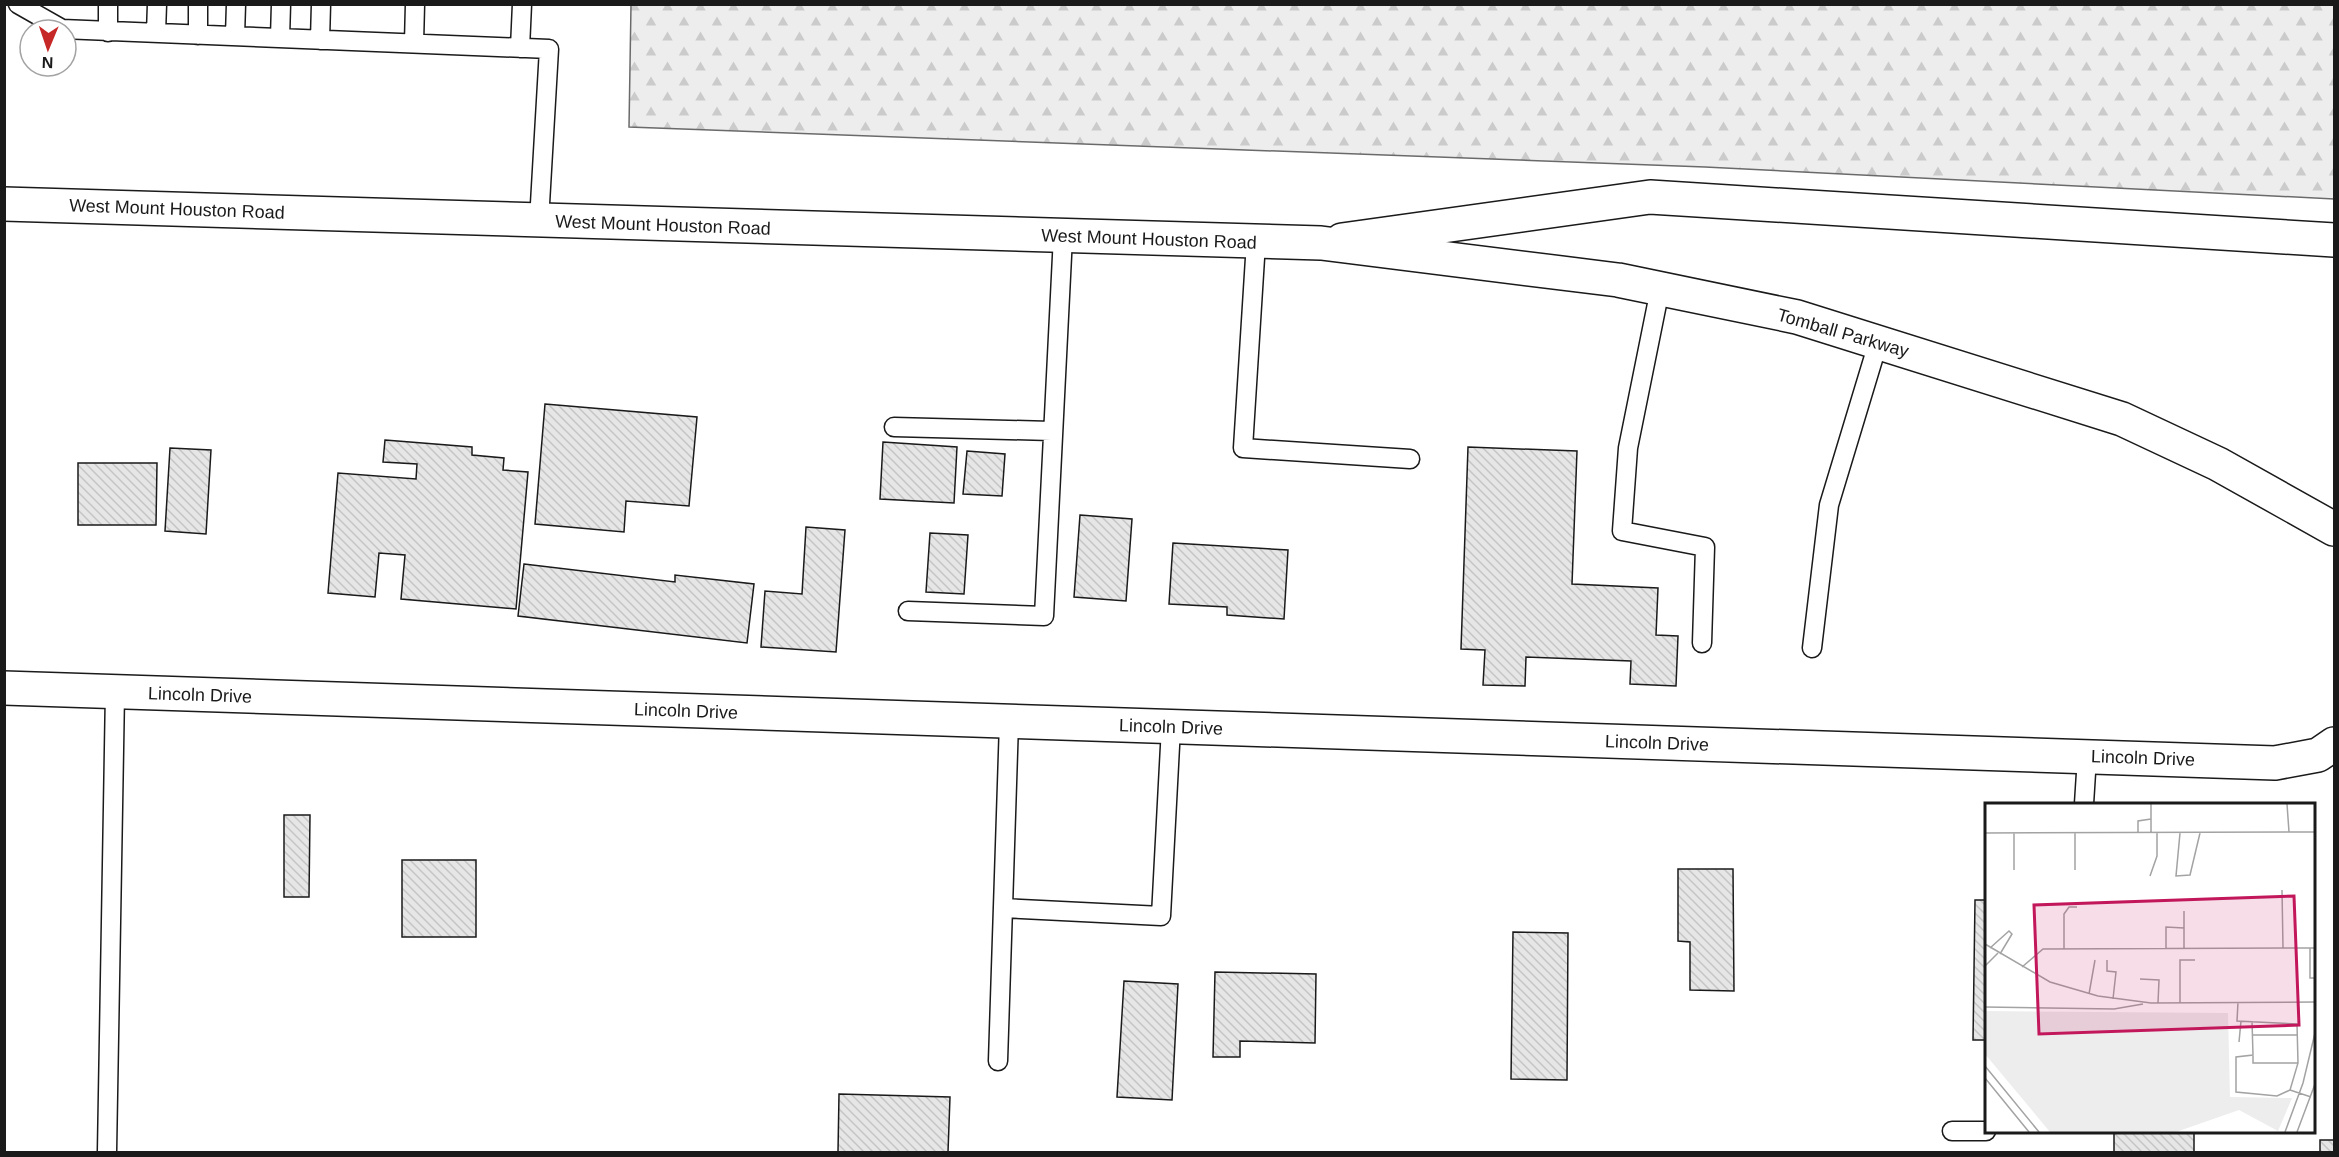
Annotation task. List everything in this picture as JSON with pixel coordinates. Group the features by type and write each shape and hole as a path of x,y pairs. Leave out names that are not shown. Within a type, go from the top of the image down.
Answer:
{"main road":[{"path":"1321,243 1650,197 2334,240"},
{"name":"West Mount Houston Road","path":"4,204 1321,243"},
{"name":"Tomball Parkway","path":"1321,243 1618,280 1797,317 2122,419 2218,464 2334,528"},
{"name":"Lincoln Drive","path":"4,688 2275,763 2318,755 2334,744"}],"lane":[{"path":"18,4 62,29 549,48 539,221"},
{"path":"108,4 108,32"},
{"path":"156,33 157,4"},
{"path":"198,4 198,35"},
{"path":"235,36 236,4"},
{"path":"280,38 281,4"},
{"path":"320,40 321,4"},
{"path":"414,43 415,4"},
{"path":"519,48 522,4"},
{"path":"908,611 1044,616 1062,236"},
{"path":"1256,242 1243,448 1410,459"},
{"path":"1660,289 1628,448 1622,531 1705,546 1702,643"},
{"path":"1812,648 1829,505 1878,342"},
{"path":"894,427 1051,431"},
{"path":"107,1152 115,692"},
{"path":"998,1061 1009,722"},
{"path":"1003,908 1161,916 1171,727"},
{"path":"2084,803 2087,757"},
{"path":"1952,1131 1985,1131"}],"green space":[{"path":"631,5 2334,5 2334,199 1705,167 629,127"}],"building":[{"path":"545,404 697,417 689,506 626,501 624,532 535,524"},
{"path":"385,440 472,447 472,455 504,458 503,470 528,472 516,609 401,599 405,555 379,553 375,597 328,593 338,473 416,479 417,464 383,462"},
{"path":"883,442 957,447 954,503 880,499"},
{"path":"1468,447 1577,451 1572,584 1658,588 1656,635 1678,636 1676,686 1630,684 1631,661 1526,657 1525,686 1483,685 1485,650 1461,649"},
{"path":"170,448 211,450 206,534 165,531"},
{"path":"967,451 1005,454 1002,496 963,494"},
{"path":"78,463 157,463 156,525 78,525"},
{"path":"1080,515 1132,519 1126,601 1074,597"},
{"path":"806,527 845,530 836,652 761,647 765,591 802,594"},
{"path":"930,533 968,535 964,594 926,592"},
{"path":"1173,543 1288,550 1284,619 1227,615 1227,607 1169,604"},
{"path":"524,564 675,582 675,575 754,584 747,643 518,616"},
{"path":"284,815 310,815 309,897 284,897"},
{"path":"402,860 476,860 476,937 402,937"},
{"path":"1678,869 1733,869 1734,991 1690,990 1690,942 1678,941"},
{"path":"1975,900 1985,900 1985,1040 1973,1040"},
{"path":"1513,932 1568,933 1567,1080 1511,1079"},
{"path":"1215,972 1316,974 1315,1043 1240,1041 1240,1057 1213,1057"},
{"path":"1124,981 1178,984 1172,1100 1117,1097"},
{"path":"839,1094 950,1097 948,1152 838,1152"},
{"path":"2114,1133 2194,1133 2194,1152 2114,1152"},
{"path":"2320,1140 2334,1140 2334,1152 2320,1152"}]}
